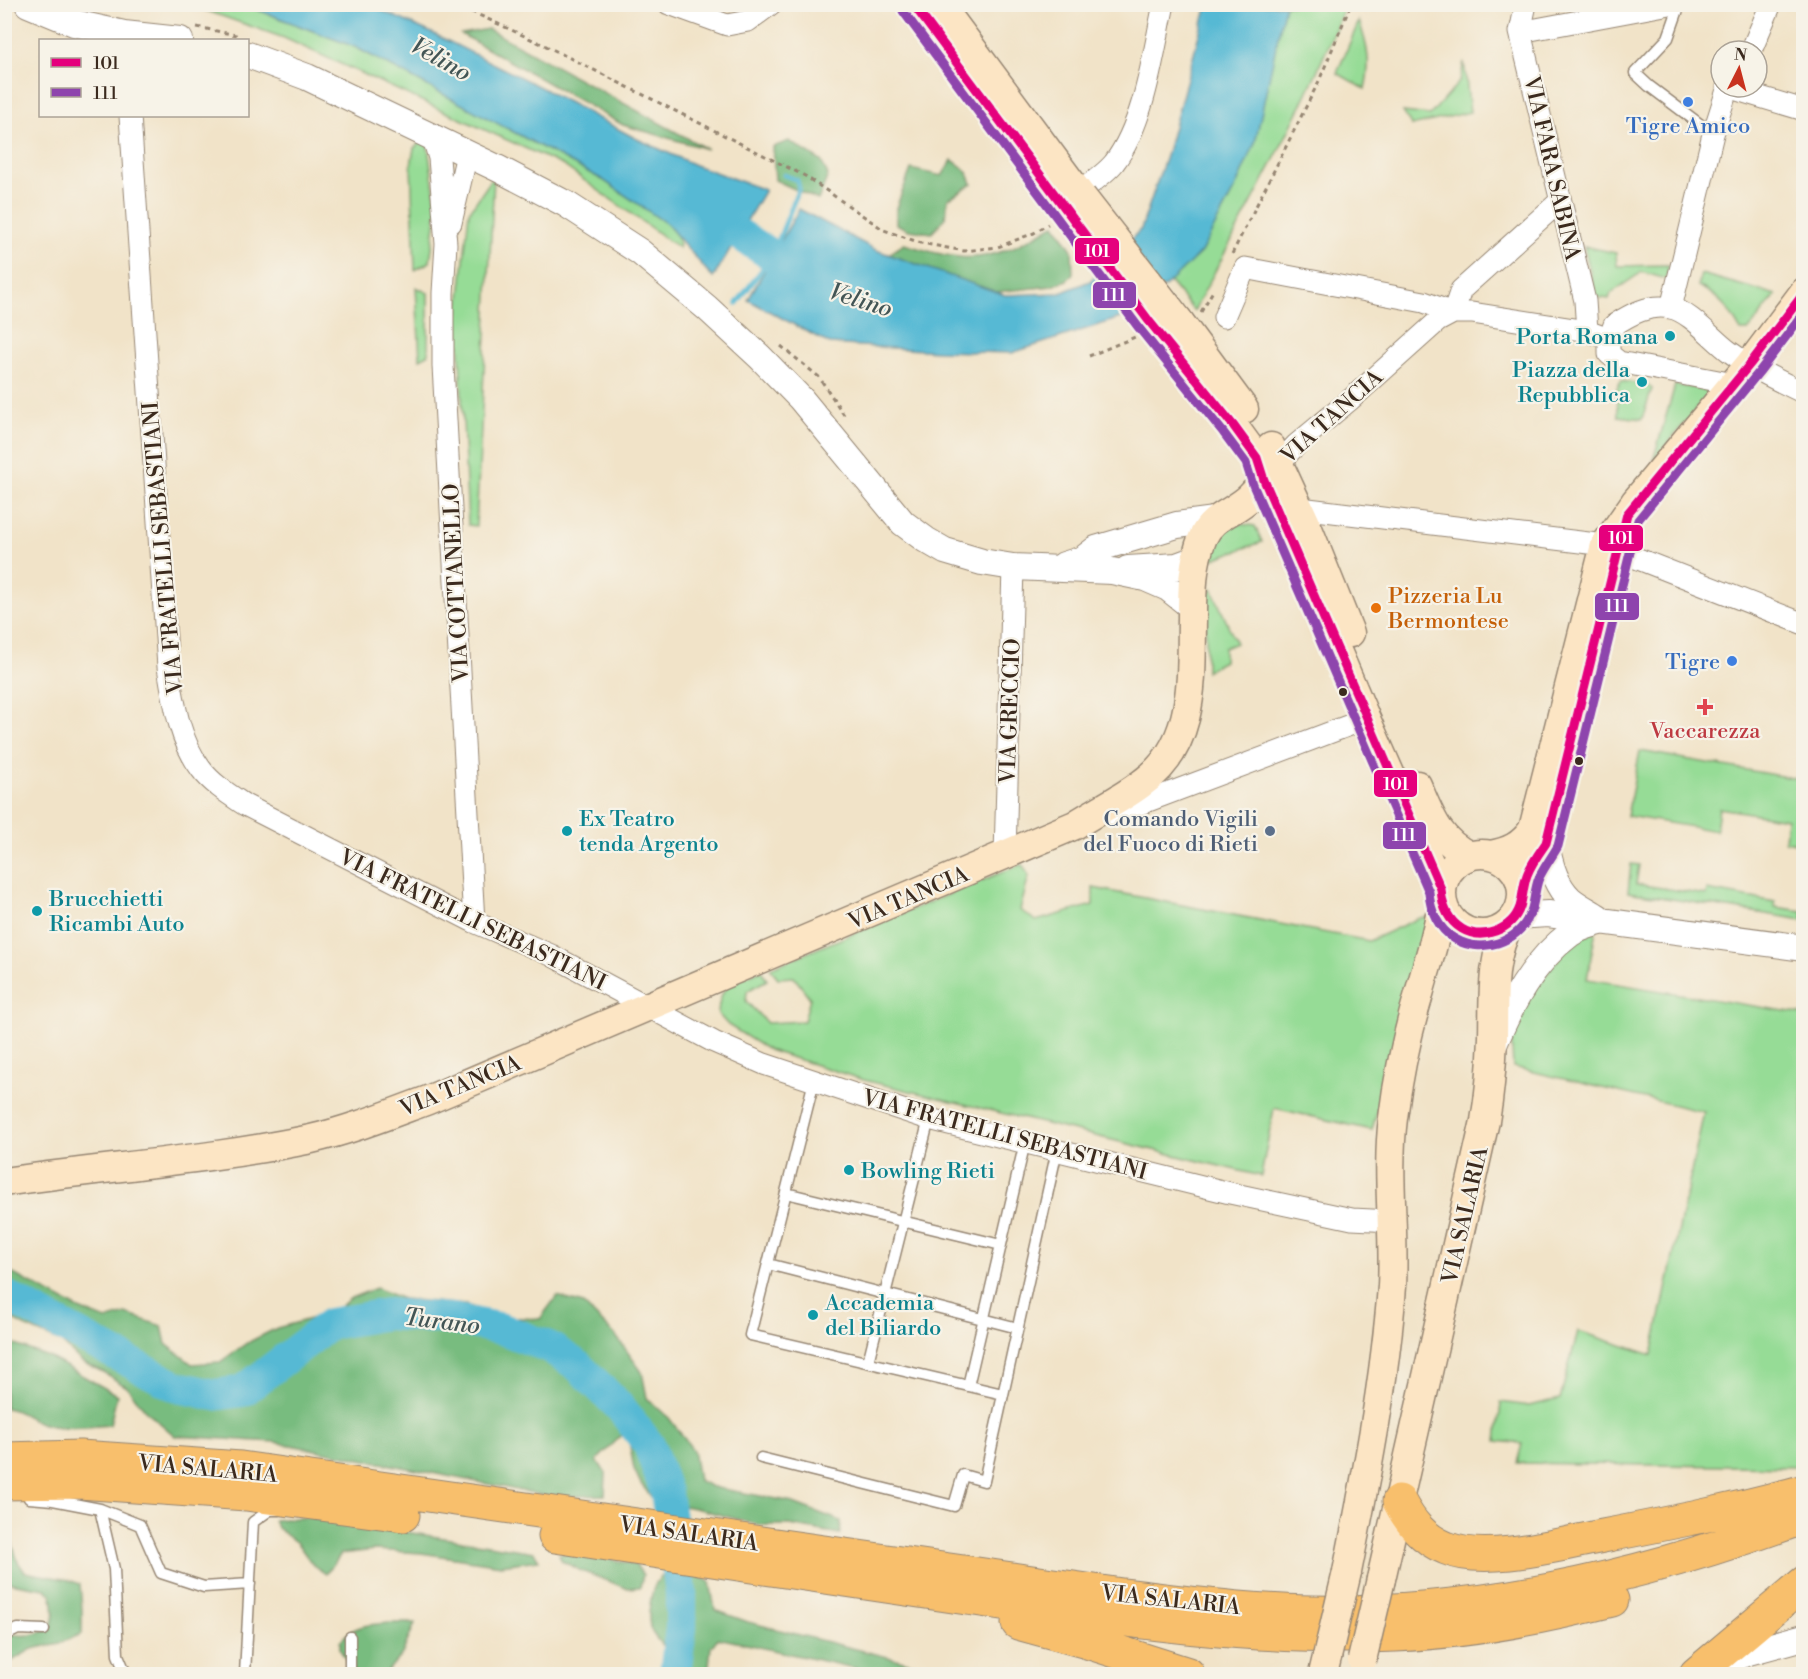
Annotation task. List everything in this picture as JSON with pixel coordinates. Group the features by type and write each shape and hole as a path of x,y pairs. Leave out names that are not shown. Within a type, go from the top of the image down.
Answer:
{"highway":[{"name":"VIA SALARIA","path":"4,1459 80,1457 241,1468 551,1524 749,1554 1203,1604 1312,1612 1460,1605 1568,1587 1703,1552 1803,1516"},
{"name":"VIA SALARIA","path":"9,1490 79,1482 246,1494 378,1511 551,1524"},
{"path":"1399,1501 1410,1522 1432,1540 1446,1548 1467,1554 1489,1554 1539,1548 1682,1521 1803,1491"},
{"name":"VIA SALARIA","path":"749,1554 880,1585 1126,1621 1313,1635 1395,1635 1460,1630 1572,1610 1655,1589 1803,1540"},
{"path":"1698,1674 1803,1583"},
{"path":"880,1585 1084,1641 1188,1674"}],"main road":[{"path":"929,9 1073,202 1178,325 1260,431 1272,471 1291,515 1360,658 1433,821 1450,844 1509,864 1520,882 1516,911 1500,930 1488,934 1476,934 1454,924 1446,914 1442,896 1366,719 1291,515"},
{"name":"VIA SALARIA","path":"1480,855 1506,852 1518,846 1533,829 1612,548 1627,514 1742,374 1803,293"},
{"name":"VIA TANCIA","path":"4,1182 199,1158 312,1138 428,1100 1075,825 1143,783 1165,761 1177,743 1187,717 1190,695 1192,607 1196,559 1204,534 1215,520 1249,498 1272,471"},
{"path":"1215,520 1258,513 1291,515"},
{"name":"VIA SALARIA","path":"1361,1667 1485,1121 1489,1096 1499,947 1516,911 1528,874 1546,843 1550,831 1612,548"},
{"path":"1325,1666 1365,1482 1384,1362 1392,1283 1391,1147 1396,1096 1411,1022 1440,921 1444,878 1459,860 1480,855"}],"street":[{"path":"28,4 74,23 124,37 161,39"},
{"path":"669,4 727,25 748,21 771,4"},
{"path":"701,4 727,25"},
{"path":"1073,202 1113,165 1130,138 1144,92 1164,4"},
{"name":"VIA FARA SABINA","path":"1526,4 1520,32 1585,301 1587,331"},
{"path":"1520,32 1670,4"},
{"path":"1755,39 1771,4"},
{"path":"249,55 307,77 432,135 566,204 649,259 707,308 776,373 801,399 903,523 926,540 945,551 982,562 1013,567 1086,568 1145,578 1168,588 1192,607"},
{"path":"1671,308 1723,99"},
{"path":"1767,99 1803,110"},
{"name":"VIA FRATELLI SEBASTIANI","path":"130,117 168,668 175,711 187,744 201,770 245,805 474,922 551,955 714,1042 754,1060 929,1119 1230,1193 1352,1219 1392,1221"},
{"name":"VIA COTTANELLO","path":"432,135 439,158 446,244 443,293 444,366 474,922"},
{"name":"VIA COTTANELLO","path":"446,244 467,154"},
{"path":"1453,313 1461,290 1560,201"},
{"path":"1224,317 1245,268 1424,302 1453,313 1472,313 1587,331 1609,339"},
{"path":"1742,374 1731,353 1686,315 1671,308 1647,308 1631,314 1614,325 1609,339 1610,354 1619,362 1742,374 1803,393"},
{"name":"VIA TANCIA","path":"1272,471 1297,444 1438,321 1453,313"},
{"path":"1291,515 1612,548 1803,624"},
{"path":"1049,569 1083,559 1096,549 1177,525 1215,520"},
{"path":"1112,571 1177,566 1196,559"},
{"name":"VIA GRECCIO","path":"1005,855 1013,567"},
{"path":"1075,825 1114,814 1366,719"},
{"path":"1546,843 1549,862 1558,884 1569,898 1603,920"},
{"path":"1516,911 1603,920 1803,948"},
{"path":"1492,1049 1515,999 1551,950 1571,933 1603,920"},
{"path":"1698,1674 1745,1653 1803,1636"}],"lane":[{"path":"1680,4 1668,38 1635,73 1713,134"},
{"path":"814,1081 750,1335 1004,1394"},
{"path":"868,1362 929,1119"},
{"path":"968,1386 1025,1143"},
{"path":"761,1458 954,1506 963,1475 984,1481 1057,1150"},
{"path":"786,1193 1001,1245"},
{"path":"768,1264 1018,1328"},
{"path":"9,1490 100,1509 140,1526 161,1573 204,1587 250,1584"},
{"path":"100,1509 114,1569 118,1655 126,1674"},
{"path":"245,1674 252,1522 270,1510 333,1515 378,1511"},
{"path":"4,1636 18,1629 44,1630"},
{"path":"350,1637 350,1674"}],"path":[{"path":"455,4 544,45 805,176 884,230 921,243 964,251 998,247 1034,233 1073,202"},
{"path":"1229,260 1262,199 1319,81 1351,4"},
{"path":"1178,325 1218,281"},
{"path":"1089,356 1121,343"},
{"path":"805,365 819,377 848,422"}],"green space":[{"path":"181,5 245,5 355,47 603,180 667,224 678,237 679,248 564,166 284,38 193,6"},
{"path":"1285,5 1345,5 1293,122 1194,311 1169,281 1201,252 1235,188 1254,143"},
{"path":"1359,21 1368,55 1365,89 1337,73"},
{"path":"488,29 707,149 623,125 461,34"},
{"path":"1464,62 1470,112 1412,126 1403,112 1430,115 1460,81"},
{"path":"424,139 427,140 437,210 430,262 415,270 411,165 414,148"},
{"path":"789,141 821,161 828,175 818,200 775,180 773,147"},
{"path":"952,160 965,170 972,184 948,199 945,218 932,233 909,230 896,224 896,208 911,169 942,176"},
{"path":"494,178 476,526 468,525 458,316 469,212"},
{"path":"1055,224 1072,250 1073,274 1067,280 1052,286 996,292 899,265 889,254 904,244 952,256 984,256 1009,249"},
{"path":"1584,246 1616,253 1617,266 1669,265 1666,279 1642,272 1611,293 1609,299 1596,297"},
{"path":"1701,274 1776,295 1748,331 1741,331 1724,305 1698,286"},
{"path":"416,287 428,293 428,355 420,359"},
{"path":"1621,381 1648,385 1652,389 1642,419 1618,416 1617,388"},
{"path":"1675,385 1707,390 1709,394 1653,461"},
{"path":"1233,523 1255,526 1262,542 1207,561 1212,543"},
{"path":"1212,589 1236,643 1224,648 1224,661 1206,671 1206,592"},
{"path":"1640,751 1803,780 1803,844 1785,841 1787,819 1719,808 1716,831 1627,816"},
{"path":"1022,864 1029,876 1020,910 1036,921 1093,905 1093,888 1369,941 1419,918 1429,917 1372,1130 1274,1108 1261,1176 864,1080 768,1050 728,1025 718,1014 721,995 725,989 730,984 761,970 767,980 747,991 746,1001 767,1023 804,1021 810,998 794,977 778,978 770,968"},
{"path":"1631,864 1639,865 1636,884 1706,895 1707,890 1775,902 1775,907 1803,911 1803,920 1628,892"},
{"path":"1596,929 1587,979 1803,1014 1803,1467 1517,1463 1522,1444 1497,1441 1501,1402 1529,1406 1560,1399 1578,1331 1652,1355 1704,1112 1513,1067 1511,1028 1538,984 1569,945"},
{"path":"4,1269 79,1309 106,1320 126,1314 162,1326 166,1344 192,1364 220,1362 247,1343 277,1328 332,1313 351,1298 376,1288 403,1299 466,1305 503,1317 540,1319 557,1296 583,1304 616,1336 642,1372 647,1398 669,1418 693,1450 698,1480 712,1487 788,1501 841,1521 840,1534 790,1525 759,1525 654,1500 641,1484 634,1469 629,1441 622,1435 597,1460 606,1474 605,1495 553,1497 275,1442 175,1436 145,1410 127,1387 82,1362 61,1342 5,1315"},
{"path":"5,1341 51,1358 117,1395 110,1425 77,1428 52,1426 5,1408"},
{"path":"310,1517 534,1552 539,1560 501,1565 421,1553 375,1550 341,1554 326,1574 313,1565 297,1543 277,1528 274,1520"},
{"path":"5,1532 9,1533 18,1562 25,1572 80,1584 82,1634 60,1643 32,1649 5,1665 5,1632 23,1635 40,1633 51,1628 54,1615 52,1595 45,1589 5,1582"},
{"path":"579,1552 636,1565 643,1575 640,1587 626,1588 579,1570 562,1561 559,1554"},
{"path":"686,1569 710,1582 715,1610 748,1622 924,1666 923,1674 882,1674 718,1638 711,1647 708,1674 682,1674 677,1663 652,1632 649,1612 651,1596 660,1578 668,1573"},
{"path":"390,1623 415,1623 402,1654 385,1674 356,1674 340,1650 340,1641 357,1628"}],"water":[{"path":"245,5 369,5 432,33 540,87 635,138 695,165 765,190 713,278 667,224 603,180 355,47"},
{"path":"1207,5 1285,5 1255,143 1235,188 1201,252 1166,286 1120,318 1012,353 938,351 830,344 748,300 799,209 876,250 1005,295 1060,293 1090,281 1141,229 1166,156"}],"waterway":[{"path":"737,303 773,255 799,188 797,180 784,175"},
{"name":"Velino","path":"703,211 810,280"},
{"name":"Turano","path":"4,1295 175,1386 214,1395 243,1391 330,1324 387,1314 453,1319 502,1329 549,1347 577,1365 620,1407 649,1445 666,1492 681,1592 681,1628 675,1674"}],"transit line":[{"name":"101","path":"913,4 1149,321 1257,458 1264,480 1441,889 1446,912 1457,925 1470,932 1478,934 1495,931 1510,922 1516,915 1529,871 1546,843 1627,514 1750,364 1804,293"},
{"name":"111","path":"903,11 1139,328 1246,463 1253,485 1429,892 1436,918 1449,935 1465,943 1476,946 1498,943 1517,932 1530,914 1539,878 1558,846 1638,520 1759,372 1804,313"}],"place":[{"name":"Tigre Amico","path":"1688,102"},
{"name":"Porta Romana","path":"1670,336"},
{"name":"Piazza della Repubblica","path":"1642,382"},
{"name":"Pizzeria Lu Bermontese","path":"1376,608"},
{"name":"Tigre","path":"1732,661"},
{"name":"Vaccarezza","path":"1705,707"},
{"name":"Ex Teatro tenda Argento","path":"567,831"},
{"name":"Comando Vigili del Fuoco di Rieti","path":"1270,831"},
{"name":"Brucchietti Ricambi Auto","path":"37,911"},
{"name":"Bowling Rieti","path":"849,1170"},
{"name":"Accademia del Biliardo","path":"813,1315"}]}
